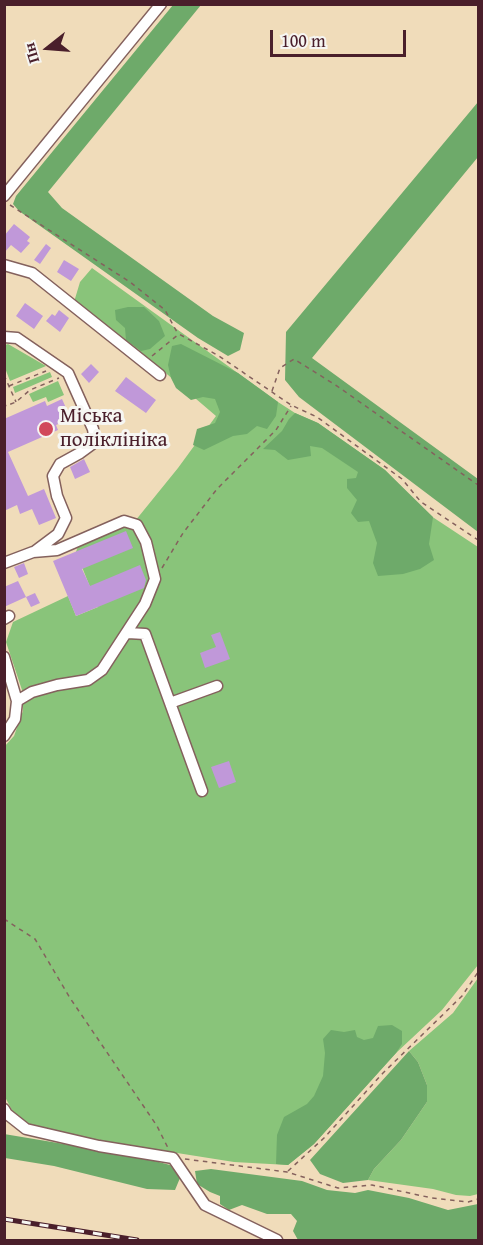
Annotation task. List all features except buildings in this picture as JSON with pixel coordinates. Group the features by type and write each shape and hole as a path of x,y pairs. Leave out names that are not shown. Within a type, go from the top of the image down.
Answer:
{"street":[{"path":"4,196 161,4"},
{"path":"4,265 32,273 160,375"},
{"path":"4,337 17,338 68,374 93,429 95,442 60,464 53,476 57,496 66,518 58,534 33,552 4,563"},
{"path":"17,701 32,692 88,680 102,670 146,604 155,579 146,542 137,525 124,521 57,550 33,552"},
{"path":"128,633 145,634 202,791"},
{"path":"4,657 17,701 15,719 4,736"},
{"path":"170,703 217,686"},
{"path":"4,1109 26,1129 99,1146 173,1158 205,1205 277,1240"}],"path":[{"path":"4,202 130,282 165,310 179,334 219,356 291,405 318,417 402,479 422,502 478,540"},
{"path":"144,362 179,334"},
{"path":"272,392 280,368 294,358 478,485"},
{"path":"9,386 46,371"},
{"path":"4,375 16,402"},
{"path":"4,402 6,406 16,402 30,390 59,378"},
{"path":"155,579 183,533 217,489 276,430 291,405"},
{"path":"4,919 35,939 70,998 157,1126 173,1158 287,1172 338,1188 372,1185 432,1198 468,1202 478,1199"},
{"path":"287,1172 324,1138 383,1073 462,996 478,972"}],"green space":[{"path":"173,5 201,5 48,192 62,208 213,316 244,333 240,350 228,356 198,338 19,211 13,204 16,196"},
{"path":"478,102 478,157 312,358 478,479 478,532 299,397 285,380 286,332"},
{"path":"92,268 278,402 295,413 318,423 385,470 428,514 478,547 478,965 442,1010 396,1053 314,1144 288,1165 234,1162 76,1137 33,1126 14,1114 5,1097 4,747 14,736 23,711 22,690 6,642 13,622 68,596 76,616 98,607 76,552 78,546 112,530 131,526 216,416 161,369 74,302 80,282"},
{"path":"144,307 159,321 165,336 150,349 141,351 126,340 125,328 116,320 115,310"},
{"path":"8,344 46,366 10,381 5,368 5,345"},
{"path":"181,344 238,373 278,402 276,416 267,429 257,426 247,434 233,436 204,450 193,445 197,429 215,423 220,412 215,399 203,397 191,400 176,388 168,365 172,346"},
{"path":"50,372 52,377 15,393 13,387"},
{"path":"58,381 64,395 48,402 46,397 33,402 29,394"},
{"path":"295,413 318,423 385,470 433,517 429,544 434,560 420,569 403,574 378,576 373,563 377,543 369,521 358,522 351,513 357,500 347,488 347,479 356,478 358,472 322,448 310,446 311,456 288,460 275,450 263,449 282,431"},
{"path":"478,978 478,1194 456,1195 433,1189 368,1180 374,1169 401,1140 427,1102 427,1085 418,1062 409,1051 453,1013"},
{"path":"392,1025 402,1031 402,1044 396,1053 314,1144 288,1165 276,1164 277,1135 284,1117 307,1104 314,1096 323,1076 325,1053 323,1039 331,1030 344,1032 355,1030 357,1037 364,1040 373,1038 378,1026"},
{"path":"409,1051 418,1062 427,1085 427,1102 401,1140 374,1169 368,1180 343,1183 320,1174 310,1160"},
{"path":"4,1134 136,1156 170,1165 180,1178 175,1190 147,1189 54,1166 5,1158"},
{"path":"211,1169 302,1181 327,1190 355,1193 368,1190 409,1198 448,1210 478,1204 478,1240 298,1240 293,1231 297,1221 291,1214 267,1214 242,1205 229,1210 220,1204 220,1196 197,1184 195,1171"}],"railway":[{"path":"4,1219 137,1240"}],"place":[{"name":"Міська поліклініка","path":"46,429"}]}
